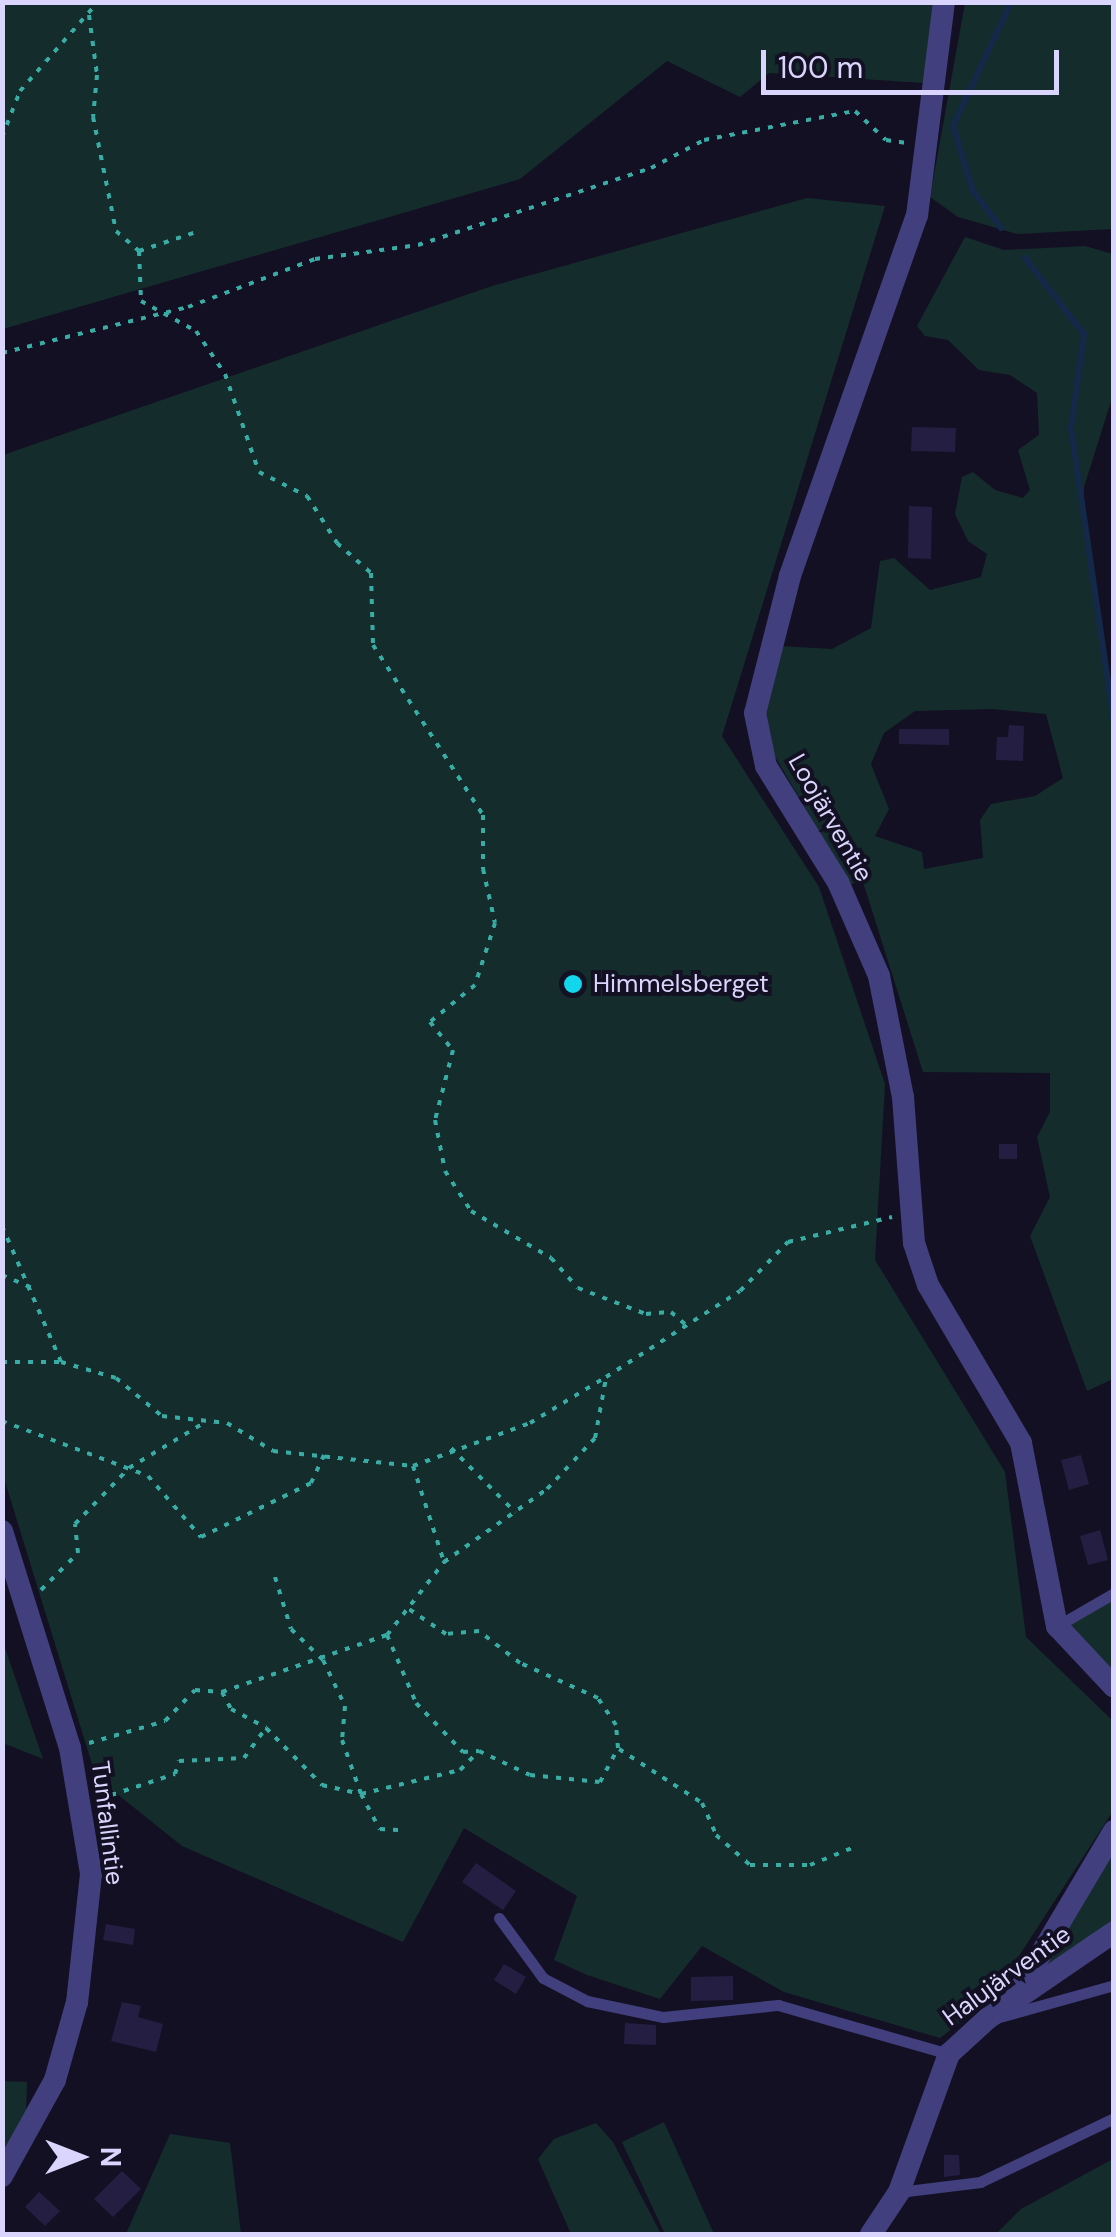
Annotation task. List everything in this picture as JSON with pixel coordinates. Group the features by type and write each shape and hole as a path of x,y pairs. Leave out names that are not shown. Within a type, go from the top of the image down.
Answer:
{"street":[{"name":"Loojärventie","path":"944,2 912,238 790,576 754,713 766,766 838,882 879,976 903,1097 911,1212 928,1285 1021,1443 1057,1626"},
{"name":"Tunfallintie","path":"2,1531 70,1748 91,1874 77,2002 54,2080 2,2176"},
{"path":"1057,1626 1114,1687"},
{"path":"1013,2001 1114,1832"},
{"name":"Halujärventie","path":"871,2234 899,2192 948,2054 987,2019 1114,1932"}],"lane":[{"path":"1057,1626 1114,1592"},
{"path":"499,1918 543,1978 587,2001 663,2017 778,2005 948,2054"},
{"path":"987,2019 1114,1985"},
{"path":"899,2192 980,2182 1114,2118"}],"path":[{"path":"2,138 20,90 98,2"},
{"path":"89,16 97,75 93,117 116,231 140,251 142,300 196,331 224,374 259,472 307,496 337,543 371,574 373,644 482,815 482,868 494,923 475,986 430,1022 454,1050 434,1120 445,1172 471,1211 550,1258 578,1288 646,1314 671,1312 686,1326"},
{"path":"2,353 162,312 316,259 418,245 652,168 704,140 855,111 886,140 927,146"},
{"path":"140,251 175,244 196,232"},
{"path":"2,1362 61,1362 116,1378 162,1416 204,1423 226,1422 273,1452 324,1455 370,1466 413,1466 452,1448 530,1423 740,1291 788,1242 911,1212"},
{"path":"2,1226 34,1289 61,1362"},
{"path":"2,1275 34,1289"},
{"path":"70,1748 165,1721 195,1690 222,1692 388,1635 444,1562 515,1512 595,1438 606,1377"},
{"path":"2,1421 148,1476 201,1537 310,1484 324,1455"},
{"path":"22,1590 46,1590 78,1553 75,1524 129,1468 204,1423"},
{"path":"452,1448 515,1512"},
{"path":"413,1466 444,1562"},
{"path":"275,1577 290,1628 323,1660 345,1706 342,1740 361,1794 380,1829 402,1830"},
{"path":"388,1635 416,1703 463,1752 479,1751 530,1775 600,1782 618,1748 616,1725 598,1698 520,1663 479,1632 446,1634 409,1609"},
{"path":"222,1692 231,1709 266,1728 322,1785 361,1794 460,1770 479,1751"},
{"path":"80,1806 175,1774 178,1761 244,1758 266,1728"},
{"path":"618,1748 702,1803 716,1835 750,1865 810,1865 857,1846"}],"green space":[{"path":"3,3 935,3 924,83 769,73 740,97 667,61 520,179 3,329"},
{"path":"965,3 1113,3 1113,229 1017,234 958,217 930,197"},
{"path":"807,198 885,206 722,736 819,887 885,1084 875,1260 1005,1472 1026,1637 1113,1721 1113,1811 991,1999 940,2038 784,1992 702,1946 660,1999 587,1975 554,1960 577,1896 464,1828 403,1942 182,1846 96,1777 3,1475 3,455 492,286"},
{"path":"965,237 1004,250 1085,246 1113,254 1113,395 1084,487 1083,515 1114,724 1113,1379 1087,1391 1030,1236 1050,1197 1037,1137 1050,1112 1050,1073 923,1072 863,882 850,884 767,743 765,716 779,646 832,649 871,628 880,561 894,558 930,590 981,577 987,554 968,541 955,514 962,477 973,472 995,490 1023,498 1030,490 1018,450 1039,435 1037,393 1010,375 979,370 948,340 925,336 917,326","holes":["992,709 1046,714 1063,778 1035,796 991,804 980,820 983,858 924,869 922,852 875,836 889,809 871,764 884,733 915,711"]},
{"path":"1113,1593 1113,1687 1057,1626"},
{"path":"3,1642 43,1759 3,1743"},
{"path":"1113,1831 1113,1932 1013,2001"},
{"path":"3,2081 27,2082 26,2112 3,2154"},
{"path":"664,2122 714,2234 665,2234 622,2142"},
{"path":"596,2123 613,2142 661,2234 571,2234 538,2159 554,2139"},
{"path":"170,2134 230,2143 241,2234 126,2234"},
{"path":"1113,2159 1113,2234 996,2234 1021,2209"}],"building":[{"path":"912,427 956,428 955,452 911,451"},
{"path":"909,506 932,507 931,559 908,558"},
{"path":"1009,725 1024,726 1023,761 996,760 997,737 1008,737"},
{"path":"899,729 949,729 949,745 899,744"},
{"path":"999,1144 1017,1144 1017,1159 999,1159"},
{"path":"1081,1455 1089,1484 1069,1490 1061,1460"},
{"path":"1100,1530 1108,1560 1088,1565 1080,1536"},
{"path":"476,1863 516,1891 503,1910 462,1882"},
{"path":"106,1924 135,1929 133,1945 103,1940"},
{"path":"504,1964 526,1977 516,1994 494,1980"},
{"path":"733,1976 733,2000 691,2001 691,1977"},
{"path":"122,2002 141,2006 138,2017 163,2024 156,2052 111,2041"},
{"path":"625,2023 656,2025 656,2045 624,2044"},
{"path":"944,2155 959,2155 960,2175 944,2177"},
{"path":"122,2171 141,2189 113,2217 94,2199"},
{"path":"39,2192 60,2211 45,2226 25,2207"}],"waterway":[{"path":"1001,228 973,191 953,126 1011,2"},
{"path":"1025,258 1084,334 1071,428 1114,724"}],"place":[{"name":"Himmelsberget","path":"573,984"}]}
